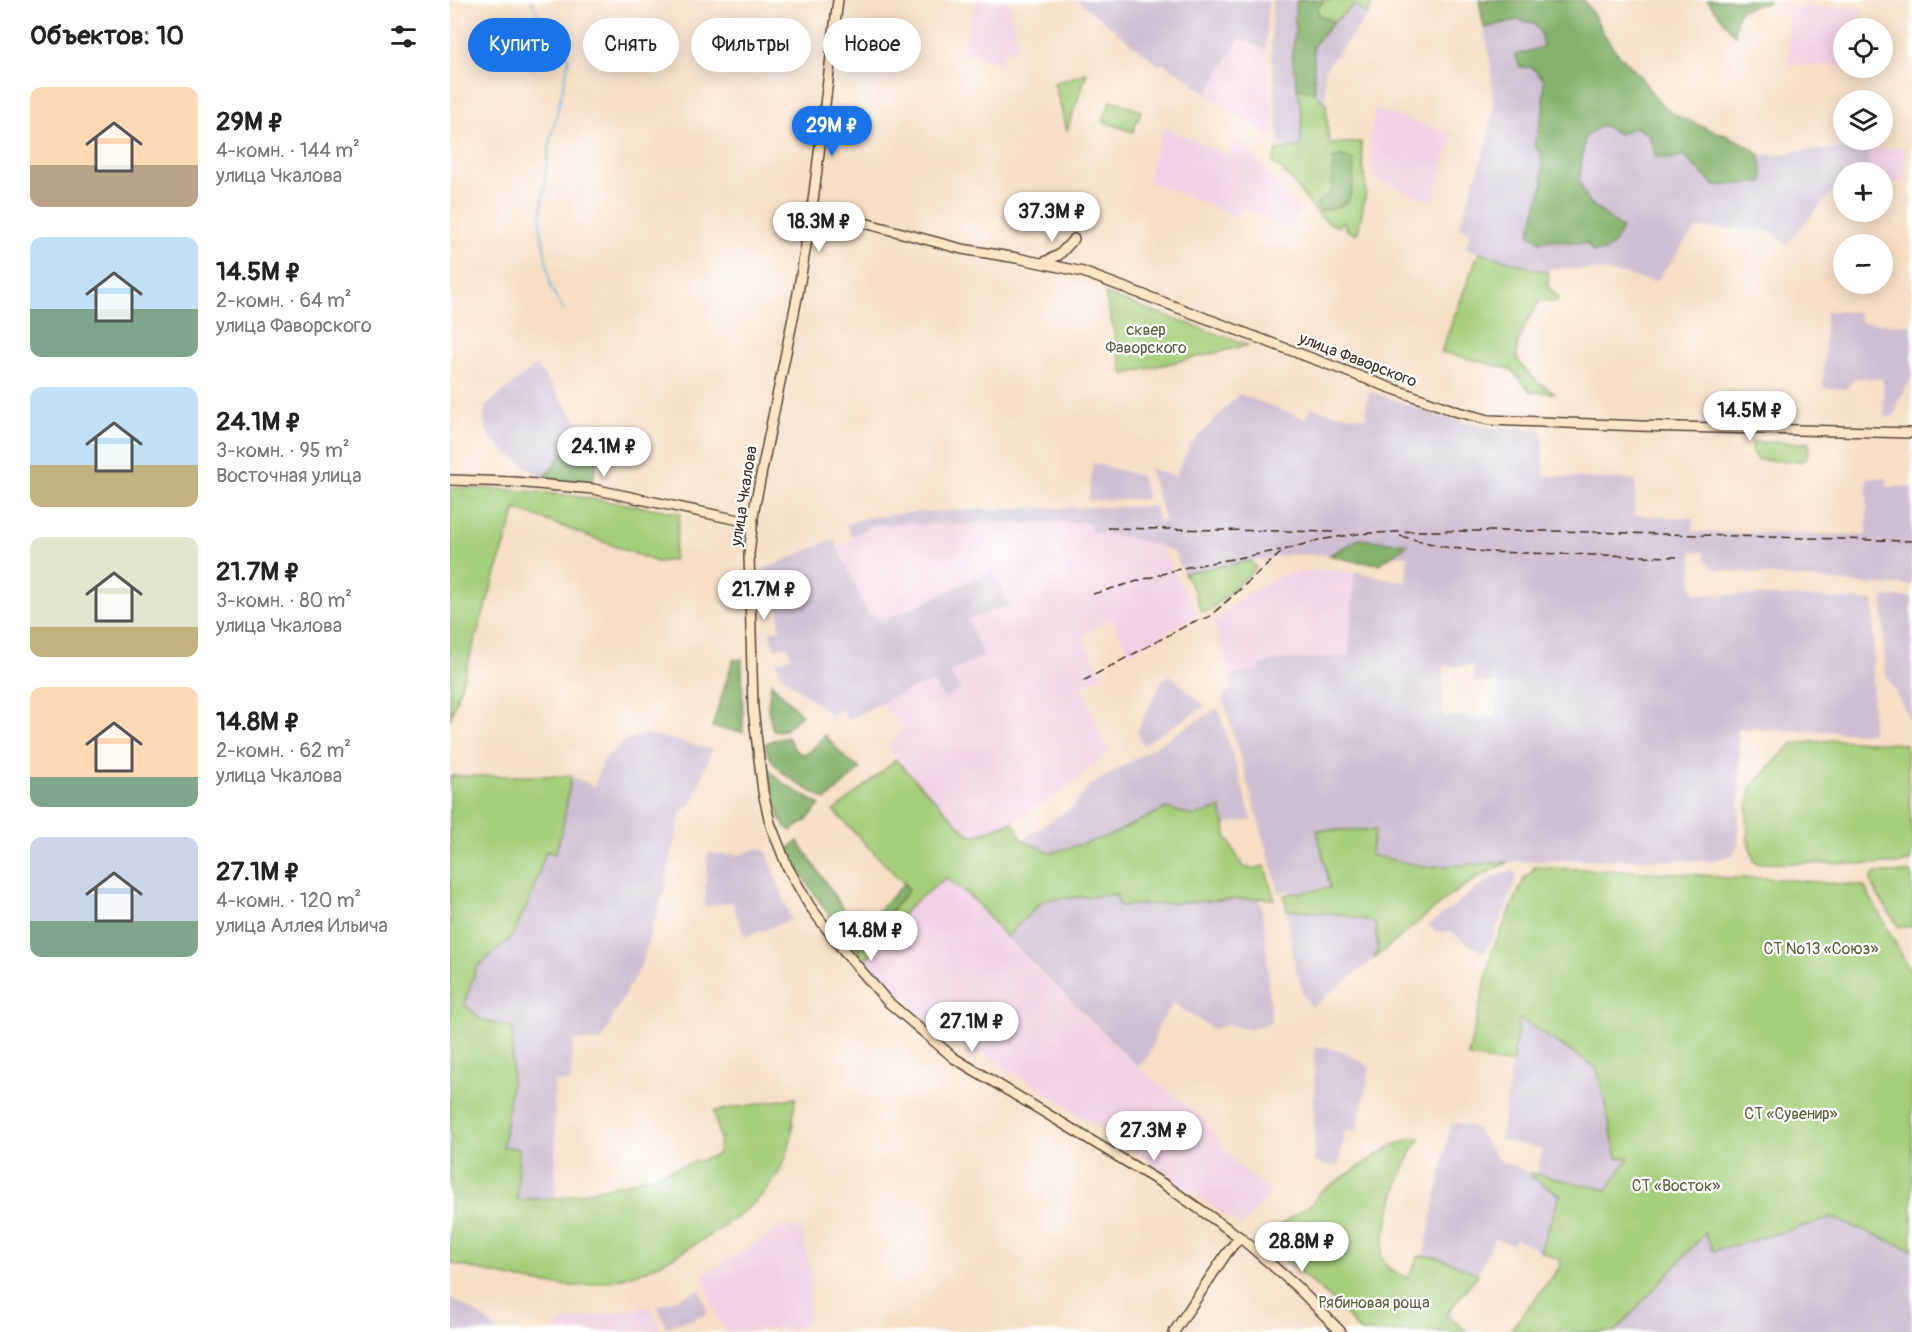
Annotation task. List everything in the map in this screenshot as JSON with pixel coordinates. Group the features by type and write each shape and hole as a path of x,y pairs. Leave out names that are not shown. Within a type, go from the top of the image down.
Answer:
{"main road":[{"name":"улица Чкалова","path":"838,0 812,208 749,554 753,709 763,792 770,823 787,866 809,905 835,940 887,1001 954,1058 1166,1185 1241,1238 1297,1287 1341,1332"},
{"name":"улица Фаворского","path":"812,208 962,249 1083,272 1398,391 1489,420 1912,433"},
{"path":"1042,263 1059,255 1074,239"},
{"path":"450,480 534,483 593,489 753,523"},
{"path":"1174,1332 1226,1254 1241,1238"}],"shaded area":[{"path":"977,0 1009,0 1018,46 1003,53 1001,63 962,53"},
{"path":"1077,0 1268,0 1266,50 1240,38 1207,94 1198,87 1193,87 1194,82 1163,63 1160,66"},
{"path":"1273,0 1297,0 1292,55 1302,113 1301,146 1285,147 1279,144 1271,45"},
{"path":"1354,5 1368,15 1325,69 1326,104 1315,93 1313,46 1334,22"},
{"path":"1788,8 1861,8 1861,18 1833,18 1833,66 1789,65"},
{"path":"1517,20 1534,23 1541,33 1543,47 1516,55 1544,80 1543,112 1534,146 1541,153 1543,184 1529,234 1540,242 1552,240 1588,244 1593,252 1621,230 1588,201 1579,181 1585,137 1602,125 1619,134 1635,127 1648,134 1656,157 1683,154 1715,186 1762,182 1764,172 1760,155 1792,154 1793,151 1869,150 1868,162 1833,162 1833,191 1786,245 1771,231 1698,228 1687,239 1658,280 1649,281 1596,270 1549,268 1548,273 1466,248 1470,232 1459,226 1487,144 1494,109 1490,60 1484,28"},
{"path":"1241,38 1266,50 1274,133 1270,137 1207,94"},
{"path":"1375,109 1453,134 1433,202 1374,178 1369,142"},
{"path":"1163,127 1229,155 1238,136 1299,211 1291,229 1241,208 1238,218 1147,181"},
{"path":"1893,147 1905,147 1905,182 1893,183 1893,162 1869,162 1869,150 1893,150"},
{"path":"1826,311 1858,312 1861,322 1912,325 1912,378 1897,403 1895,417 1884,417 1883,379 1856,378 1845,389 1823,388"},
{"path":"536,365 582,427 543,479 503,450 489,436 484,422 485,407"},
{"path":"1369,391 1432,413 1487,427 1542,429 1544,476 1636,480 1634,515 1693,518 1693,532 1866,535 1867,478 1887,478 1887,487 1912,487 1912,585 1874,585 1715,569 1706,560 1704,552 1692,551 1692,589 1696,594 1874,601 1872,733 1737,728 1740,760 1738,844 1733,855 1711,861 1622,859 1426,867 1370,855 1376,831 1317,831 1330,888 1291,893 1288,890 1279,892 1222,694 1232,690 1230,675 1260,670 1261,664 1286,659 1348,657 1355,572 1406,582 1408,556 1292,554 1184,573 1174,552 1127,537 1091,532 1091,525 1084,522 914,525 912,522 868,526 864,531 853,535 850,534 846,524 866,518 915,512 1155,506 1158,521 1165,521 1149,468 1175,476 1190,445 1239,394 1307,419 1311,407 1365,418","holes":["1443,666 1474,666 1474,682 1498,683 1497,717 1443,717"]},
{"path":"1093,463 1141,476 1147,496 1144,499 1088,500"},
{"path":"912,521 914,525 1084,522 1160,546 1198,615 1130,653 1111,619 1086,633 1084,641 1104,675 1083,686 1102,739 1110,751 1057,796 1013,822 974,836 966,832 944,811 896,760 897,758 887,747 905,730 882,704 916,687 933,682 945,699 960,690 950,674 959,667 968,619 1010,605 992,571 884,621 868,613 839,549 852,539 850,534 863,531 867,526"},
{"path":"834,539 868,613 884,621 992,571 1010,606 968,619 983,657 950,673 960,690 945,699 933,683 916,687 847,720 842,709 831,715 780,674 777,661 791,657 788,646 774,649 770,631 779,630 779,608 769,608 764,593 764,569"},
{"path":"1324,570 1355,572 1348,657 1230,675 1214,623 1247,594 1284,574"},
{"path":"1883,597 1912,597 1912,724 1885,672"},
{"path":"1170,675 1205,706 1143,745 1137,732 1161,682"},
{"path":"1218,708 1252,820 1225,824 1220,809 1194,816 1166,808 1109,836 1051,853 1022,840 1074,806 1090,786"},
{"path":"647,734 712,749 692,804 681,813 664,890 640,969 628,987 601,1042 573,1040 571,1082 554,1082 556,1199 517,1199 519,1149 503,1147 512,1076 482,1020 464,1005 477,967 511,938 530,900 546,851 554,854 562,831 571,776 594,786 603,760 626,740"},
{"path":"760,848 768,854 791,920 745,937 732,902 704,907 708,853 737,855"},
{"path":"1513,870 1517,875 1506,908 1485,953 1450,931 1437,932 1429,925 1492,877"},
{"path":"946,878 974,900 1012,945 1133,1063 1202,1118 1236,1164 1270,1192 1242,1227 1102,1128 1090,1123 981,1051 975,1059 933,1026 865,960 911,905"},
{"path":"1116,894 1119,906 1260,898 1265,928 1271,1022 1250,1030 1229,1025 1213,1029 1173,1003 1159,1025 1149,1055 1138,1067 1006,937 1044,900"},
{"path":"1287,910 1340,914 1375,922 1378,949 1374,959 1311,1008 1303,994 1295,966"},
{"path":"1520,1019 1597,1068 1617,1158 1629,1157 1607,1190 1537,1175 1542,1149 1500,1140"},
{"path":"1314,1047 1327,1047 1345,1052 1370,1067 1357,1130 1345,1131 1338,1167 1314,1162"},
{"path":"1458,1123 1476,1128 1495,1156 1502,1162 1531,1173 1532,1178 1560,1195 1540,1251 1516,1238 1513,1245 1494,1239 1478,1274 1442,1259 1424,1255 1451,1124"},
{"path":"1830,1217 1912,1250 1912,1332 1615,1332 1705,1233 1714,1251"},
{"path":"783,1226 801,1228 811,1272 809,1316 802,1328 727,1331 718,1322 703,1275"},
{"path":"700,1290 708,1314 666,1327 658,1306"},
{"path":"450,1297 485,1319 499,1332 450,1332"},
{"path":"650,1307 661,1332 558,1332 559,1322"}],"green space":[{"path":"1297,0 1324,0 1317,9 1319,15 1334,22 1313,46 1315,93 1297,87 1292,55"},
{"path":"1324,0 1373,0 1368,15 1354,5 1334,22 1319,15 1317,9"},
{"path":"1479,0 1584,0 1611,45 1639,75 1659,102 1669,111 1686,120 1751,148 1760,155 1763,182 1715,186 1683,155 1672,159 1656,157 1648,134 1635,127 1619,134 1602,125 1585,137 1579,181 1588,201 1622,229 1606,251 1593,252 1588,244 1552,240 1540,242 1529,234 1543,184 1541,153 1534,146 1543,112 1544,80 1533,68 1520,67 1515,55 1543,47 1541,33 1534,23 1517,20 1484,28"},
{"path":"1707,0 1769,0 1768,3 1741,9 1736,19 1735,35"},
{"path":"1087,73 1067,130 1054,83"},
{"path":"1297,87 1315,93 1326,104 1330,144 1361,142 1366,192 1358,232 1354,234 1345,229 1345,223 1341,222 1339,227 1322,218 1291,179 1273,163 1277,150 1301,146 1302,113","holes":["1332,167 1338,207 1321,211 1316,204 1332,191"]},
{"path":"1111,100 1141,111 1133,132 1103,121"},
{"path":"1341,155 1353,160 1352,192 1340,206 1320,211 1316,204 1332,191 1333,159"},
{"path":"1479,252 1548,273 1548,287 1559,298 1555,302 1540,300 1524,328 1518,344 1517,357 1523,368 1554,393 1531,392 1511,369 1441,352"},
{"name":"сквер Фаворского","path":"1105,294 1248,345 1124,374"},
{"path":"582,427 601,446 592,484 543,479"},
{"path":"1753,442 1809,443 1809,451 1806,458 1801,461 1757,460 1752,452"},
{"path":"450,488 537,492 680,513 673,560 657,562 516,509 450,720"},
{"path":"1359,539 1408,544 1380,564 1352,561 1330,555"},
{"path":"1250,561 1256,568 1209,611 1201,611 1194,590 1184,573"},
{"path":"742,659 743,732 712,727 733,660"},
{"path":"771,683 802,715 784,730 773,731 768,709"},
{"path":"825,735 844,757 860,769 826,800 798,784 780,770 773,763 765,744 788,737 795,750 802,754 810,752"},
{"path":"1834,740 1906,744 1912,840 1910,861 1901,864 1755,863 1748,841 1747,809 1752,786 1792,744"},
{"path":"896,760 966,832 974,836 1013,822 1022,840 1051,853 1109,836 1166,808 1194,816 1220,808 1226,836 1243,867 1252,869 1265,866 1274,899 1119,906 1116,894 1044,900 1006,937 974,900 946,878 911,905 865,960 857,950 867,942 909,889 834,811"},
{"path":"768,769 784,784 820,805 806,821 791,831 786,828 778,813"},
{"path":"450,776 571,776 562,831 555,854 546,851 530,900 511,938 477,967 464,1004 482,1020 513,1028 512,1076 503,1147 519,1148 517,1199 556,1199 627,1183 717,1155 720,1141 714,1111 795,1098 787,1154 765,1192 713,1233 647,1270 602,1283 571,1286 525,1281 450,1263"},
{"path":"1317,830 1376,830 1370,855 1426,867 1509,862 1482,875 1449,896 1374,959 1378,949 1375,922 1340,914 1287,910 1284,895 1330,888"},
{"path":"798,841 858,931 904,884 909,889 867,942 857,950 820,902 795,863 788,849"},
{"path":"1534,867 1766,878 1864,886 1912,974 1912,1250 1830,1217 1713,1251 1705,1233 1615,1332 1509,1332 1560,1267 1560,1260 1540,1251 1560,1195 1532,1177 1531,1173 1607,1190 1629,1158 1617,1158 1597,1068 1520,1019 1512,1064 1468,1057 1493,949 1525,877 1532,872"},
{"path":"1875,873 1912,873 1912,927 1899,927 1873,888 1871,878"},
{"name":"Рябиновая роща","path":"1412,1138 1420,1138 1399,1180 1390,1210 1381,1256 1389,1269 1408,1278 1419,1256 1442,1259 1478,1274 1447,1314 1467,1332 1360,1332 1334,1301 1266,1244 1266,1235 1313,1203 1319,1193 1388,1148"}],"waterway":[{"path":"531,0 538,14 565,47 569,61 549,147 540,223 551,288 564,310"}],"railway":[{"path":"1108,528 1335,532"},
{"path":"1083,681 1193,622 1209,617 1284,550 1319,540 1356,534 1414,531 1556,531 1912,541"},
{"path":"1400,536 1445,547 1486,552 1677,557"},
{"path":"1093,594 1183,568 1281,550"}],"park label":[{"name":"СТ №13 «Союз»","path":"1821,949"},
{"name":"СТ «Сувенир»","path":"1791,1114"},
{"name":"СТ «Восток»","path":"1676,1186"}]}
